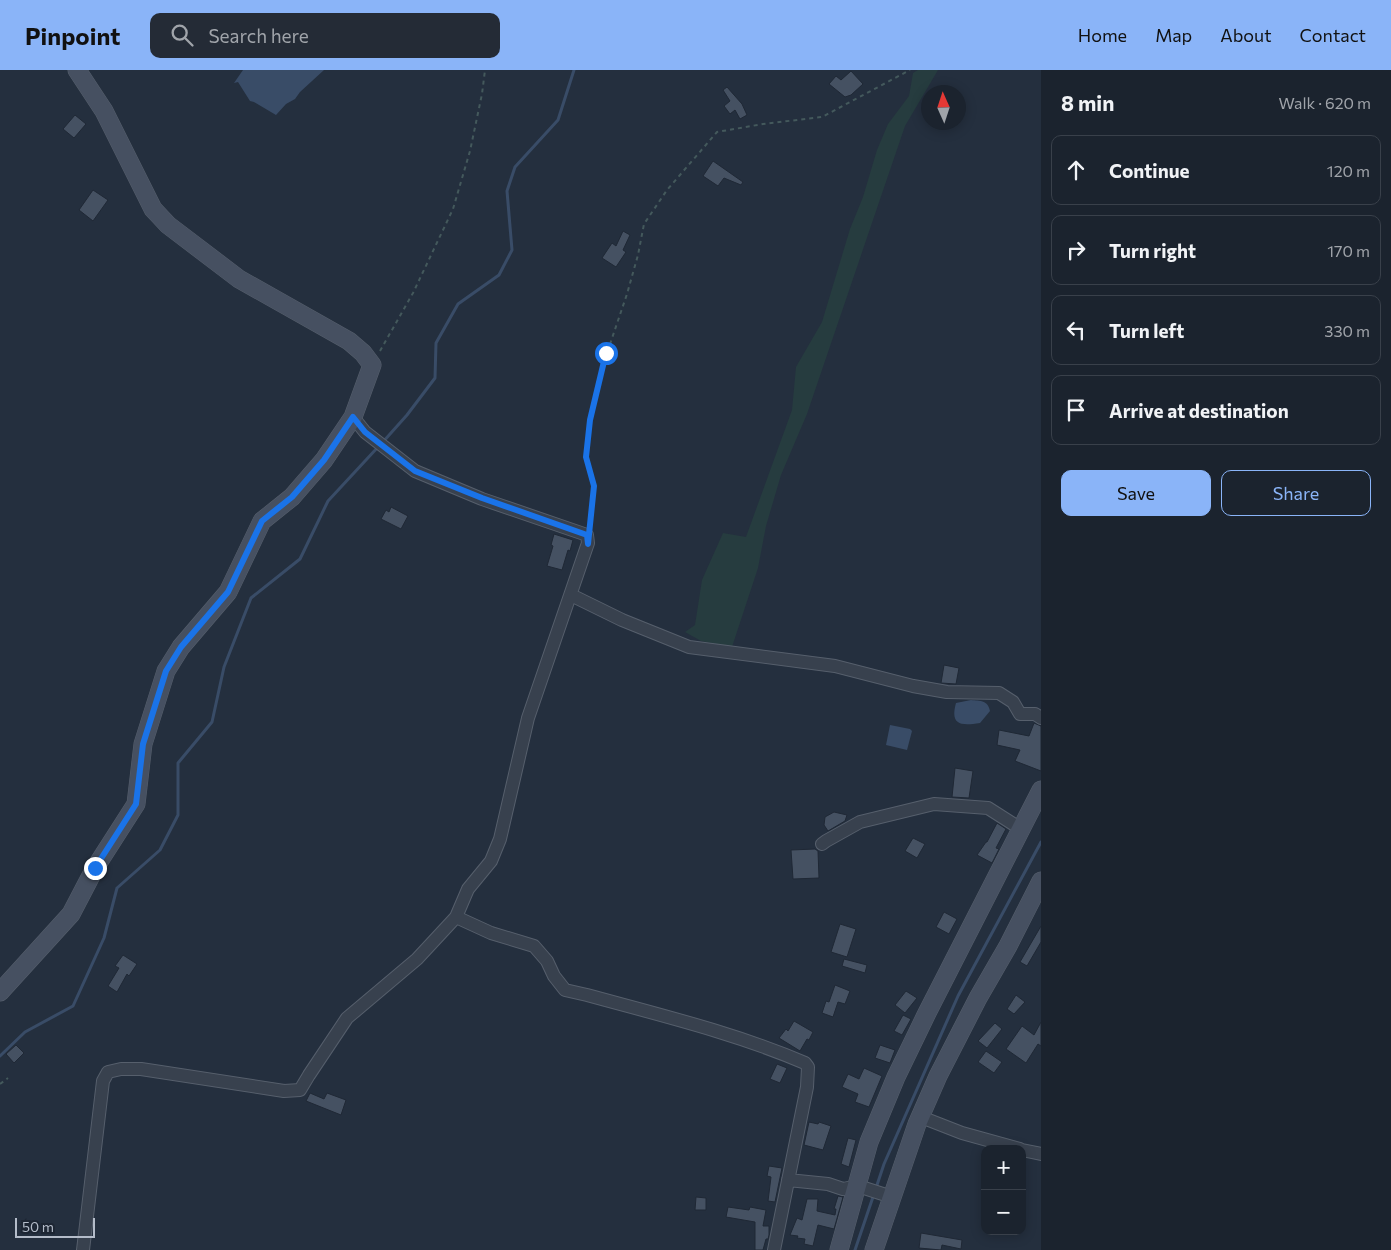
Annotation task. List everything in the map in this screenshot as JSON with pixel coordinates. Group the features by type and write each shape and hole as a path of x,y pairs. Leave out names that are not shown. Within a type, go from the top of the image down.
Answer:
{"street":[{"path":"0,992 72,914 95,868 136,804 143,744 166,671 181,647 228,592 262,521 292,497 318,468 353,417 372,365 363,353 349,341 239,279 168,225 152,209 104,111 77,70"},
{"path":"83,1250 103,1082 108,1072 141,1069 284,1091 300,1090 308,1075 347,1018 417,959 456,917 468,889 490,861 500,839 528,718 588,544 587,535 482,498 415,471 365,432 353,417"},
{"path":"570,595 622,620 689,647 835,666 914,686 947,692 999,693 1013,702 1020,714 1035,714 1041,718"},
{"path":"839,1250 869,1142 896,1077 1041,790"},
{"path":"822,844 860,822 934,804 988,808 1021,829"},
{"path":"874,1250 921,1117 954,1044 1041,881"},
{"path":"456,917 491,933 534,946 547,961 554,976 565,990 737,1037 805,1062 808,1067 807,1087 774,1250"},
{"path":"921,1117 962,1133 1006,1145"},
{"path":"1026,1150 1041,1154"},
{"path":"788,1180 828,1184 843,1189 858,1186 892,1196"}],"path":[{"path":"372,365 413,293 453,209 472,142 485,70"},
{"path":"588,544 594,486 586,457 590,420 606,353 627,294 638,255 644,224 667,190 717,132 763,124 822,118 910,70"},
{"path":"0,1084 8,1078"}],"green space":[{"path":"918,70 938,70 929,85 921,85 921,99 905,126 807,414 781,475 766,526 758,568 732,647 701,641 685,632 695,625 702,580 723,533 746,537 792,410 796,367 822,322 850,229 863,197 877,150 888,124 909,96 913,73"}],"water":[{"path":"243,70 324,70 276,115 250,101 238,82 234,83"},
{"path":"971,700 985,703 990,711 980,723 962,724 954,716 956,703"},
{"path":"890,725 912,731 907,750 886,745"}],"building":[{"path":"851,71 863,84 851,95 845,97 829,84 836,76 841,80"},
{"path":"727,87 742,104 747,115 740,119 735,110 730,114 724,106 730,101 723,90"},
{"path":"75,115 86,124 74,138 63,129"},
{"path":"713,161 743,182 741,185 724,178 718,186 703,176"},
{"path":"93,190 108,200 93,221 79,210"},
{"path":"623,231 630,235 623,250 626,252 616,267 602,258 612,243 616,246"},
{"path":"391,507 408,516 401,529 381,519 386,510 389,512"},
{"path":"554,534 573,540 562,570 547,566 553,546 551,545"},
{"path":"944,665 959,668 956,684 941,683"},
{"path":"1034,723 1041,726 1041,771 1015,761 1020,750 997,745 999,730 1029,736"},
{"path":"955,768 973,771 969,798 952,797"},
{"path":"834,812 847,815 845,821 828,831 824,825 825,817"},
{"path":"997,823 1006,829 996,848 999,849 992,863 977,855 987,842"},
{"path":"913,838 925,844 917,858 905,851"},
{"path":"815,849 818,851 819,878 793,879 791,850"},
{"path":"944,912 957,919 949,934 936,927"},
{"path":"840,924 856,929 847,957 831,952"},
{"path":"1041,926 1041,942 1027,966 1020,962"},
{"path":"123,955 137,964 129,976 127,974 117,992 108,986 119,968 115,966"},
{"path":"844,959 867,965 865,973 842,966"},
{"path":"835,985 850,991 845,1004 838,1002 833,1017 822,1013 826,1001 829,1002"},
{"path":"906,991 917,998 905,1013 895,1005"},
{"path":"1016,995 1025,1002 1014,1014 1007,1009"},
{"path":"903,1015 911,1019 902,1035 894,1031"},
{"path":"794,1021 813,1032 800,1051 779,1038 786,1029 788,1031"},
{"path":"1041,1022 1041,1046 1038,1044 1026,1063 1006,1049 1022,1026 1034,1035"},
{"path":"995,1023 1002,1029 987,1048 978,1041"},
{"path":"16,1045 24,1053 14,1063 6,1054"},
{"path":"880,1045 895,1050 890,1063 875,1058"},
{"path":"986,1051 1002,1062 994,1073 978,1062"},
{"path":"777,1064 787,1068 780,1083 770,1079"},
{"path":"864,1068 882,1076 869,1107 855,1102 858,1094 842,1087 848,1074 859,1079"},
{"path":"310,1093 324,1099 327,1093 346,1100 341,1115 306,1101"},
{"path":"809,1122 818,1124 819,1122 831,1126 823,1150 804,1145"},
{"path":"848,1138 856,1140 849,1167 841,1164"},
{"path":"769,1166 782,1168 775,1202 768,1201 771,1177 767,1176"},
{"path":"838,1196 843,1197 834,1229 818,1225 813,1246 804,1244 805,1239 790,1235 797,1218 802,1220 807,1199 818,1199 817,1211 835,1215 836,1209 834,1209"},
{"path":"696,1197 706,1198 706,1210 695,1210"},
{"path":"728,1207 749,1210 750,1207 766,1210 763,1226 769,1226 769,1235 763,1250 755,1250 755,1222 726,1217"},
{"path":"921,1233 962,1240 961,1249 942,1245 941,1250 919,1248"}],"waterway":[{"path":"382,443 407,415 435,378 436,343 458,304 499,275 512,250 507,191 515,167 558,120 574,70"},
{"path":"0,1056 25,1032 73,1006 104,938 117,888 160,850 178,815 178,763 212,722 224,667 251,598 300,559 328,501 378,447"},
{"path":"876,1188 884,1164 958,996 1041,842"},
{"path":"855,1250 874,1194"}],"route":[{"path":"95,868 136,804 143,744 166,671 181,647 228,592 262,521 292,497 324,460 353,417 365,432 415,471 482,498 587,535 588,544 594,486 586,457 590,420 606,353"}]}
